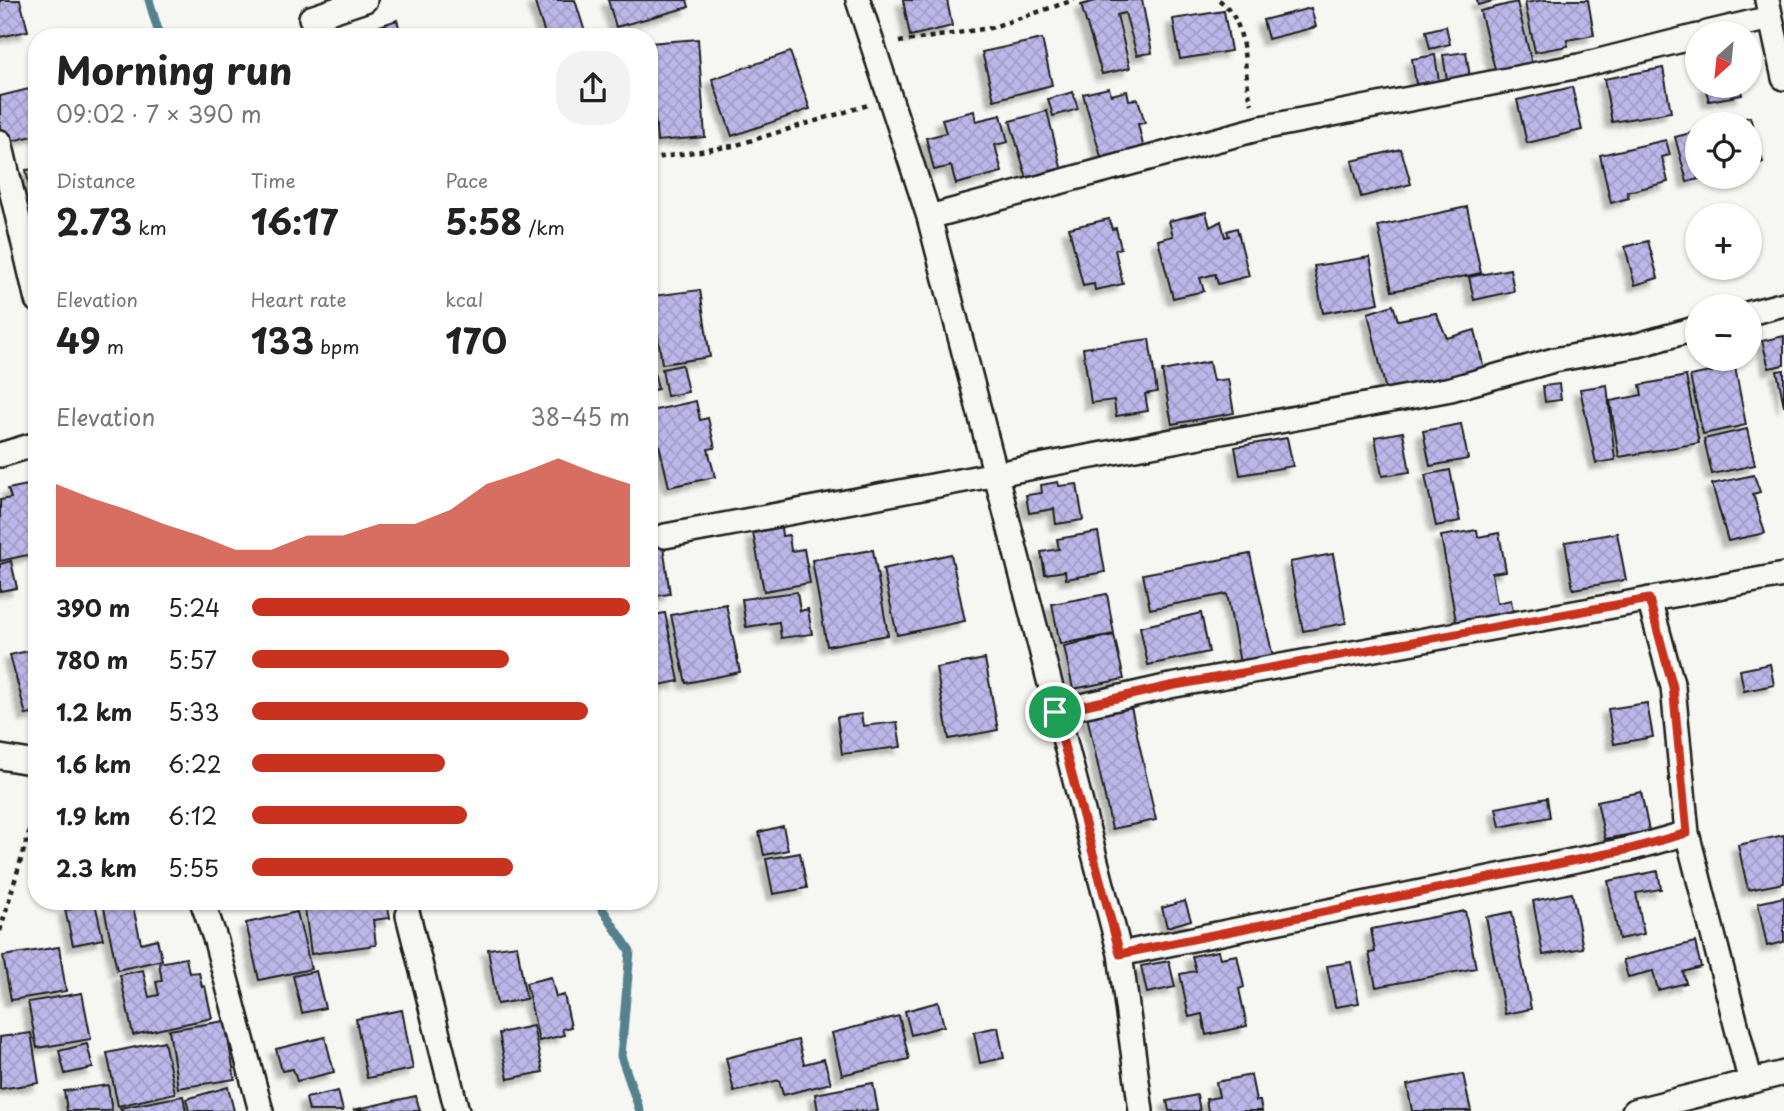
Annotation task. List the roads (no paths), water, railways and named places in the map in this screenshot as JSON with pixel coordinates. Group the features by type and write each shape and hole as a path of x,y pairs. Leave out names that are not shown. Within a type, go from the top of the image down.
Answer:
{"street":[{"path":"311,18 365,0"},
{"path":"858,0 875,44 889,99 929,218 1055,712 1120,954 1141,1111"},
{"path":"1738,21 1768,9 1784,78"},
{"path":"929,218 1261,128 1579,66 1685,39"},
{"path":"0,142 11,241 28,280"},
{"path":"1762,310 1784,304"},
{"path":"665,536 1451,389 1555,360 1638,345 1685,332"},
{"path":"0,455 28,447"},
{"path":"1055,712 1183,683 1784,575"},
{"path":"1649,599 1673,687 1687,833 1750,1079"},
{"path":"0,757 28,762"},
{"path":"1120,954 1630,849 1687,833"},
{"path":"205,910 216,941 261,1111"},
{"path":"408,915 457,1111"},
{"path":"1634,1111 1750,1079 1784,1073"}],"waterway":[{"path":"149,0 157,28"},
{"path":"603,910 630,951 621,1056 640,1111"}]}
